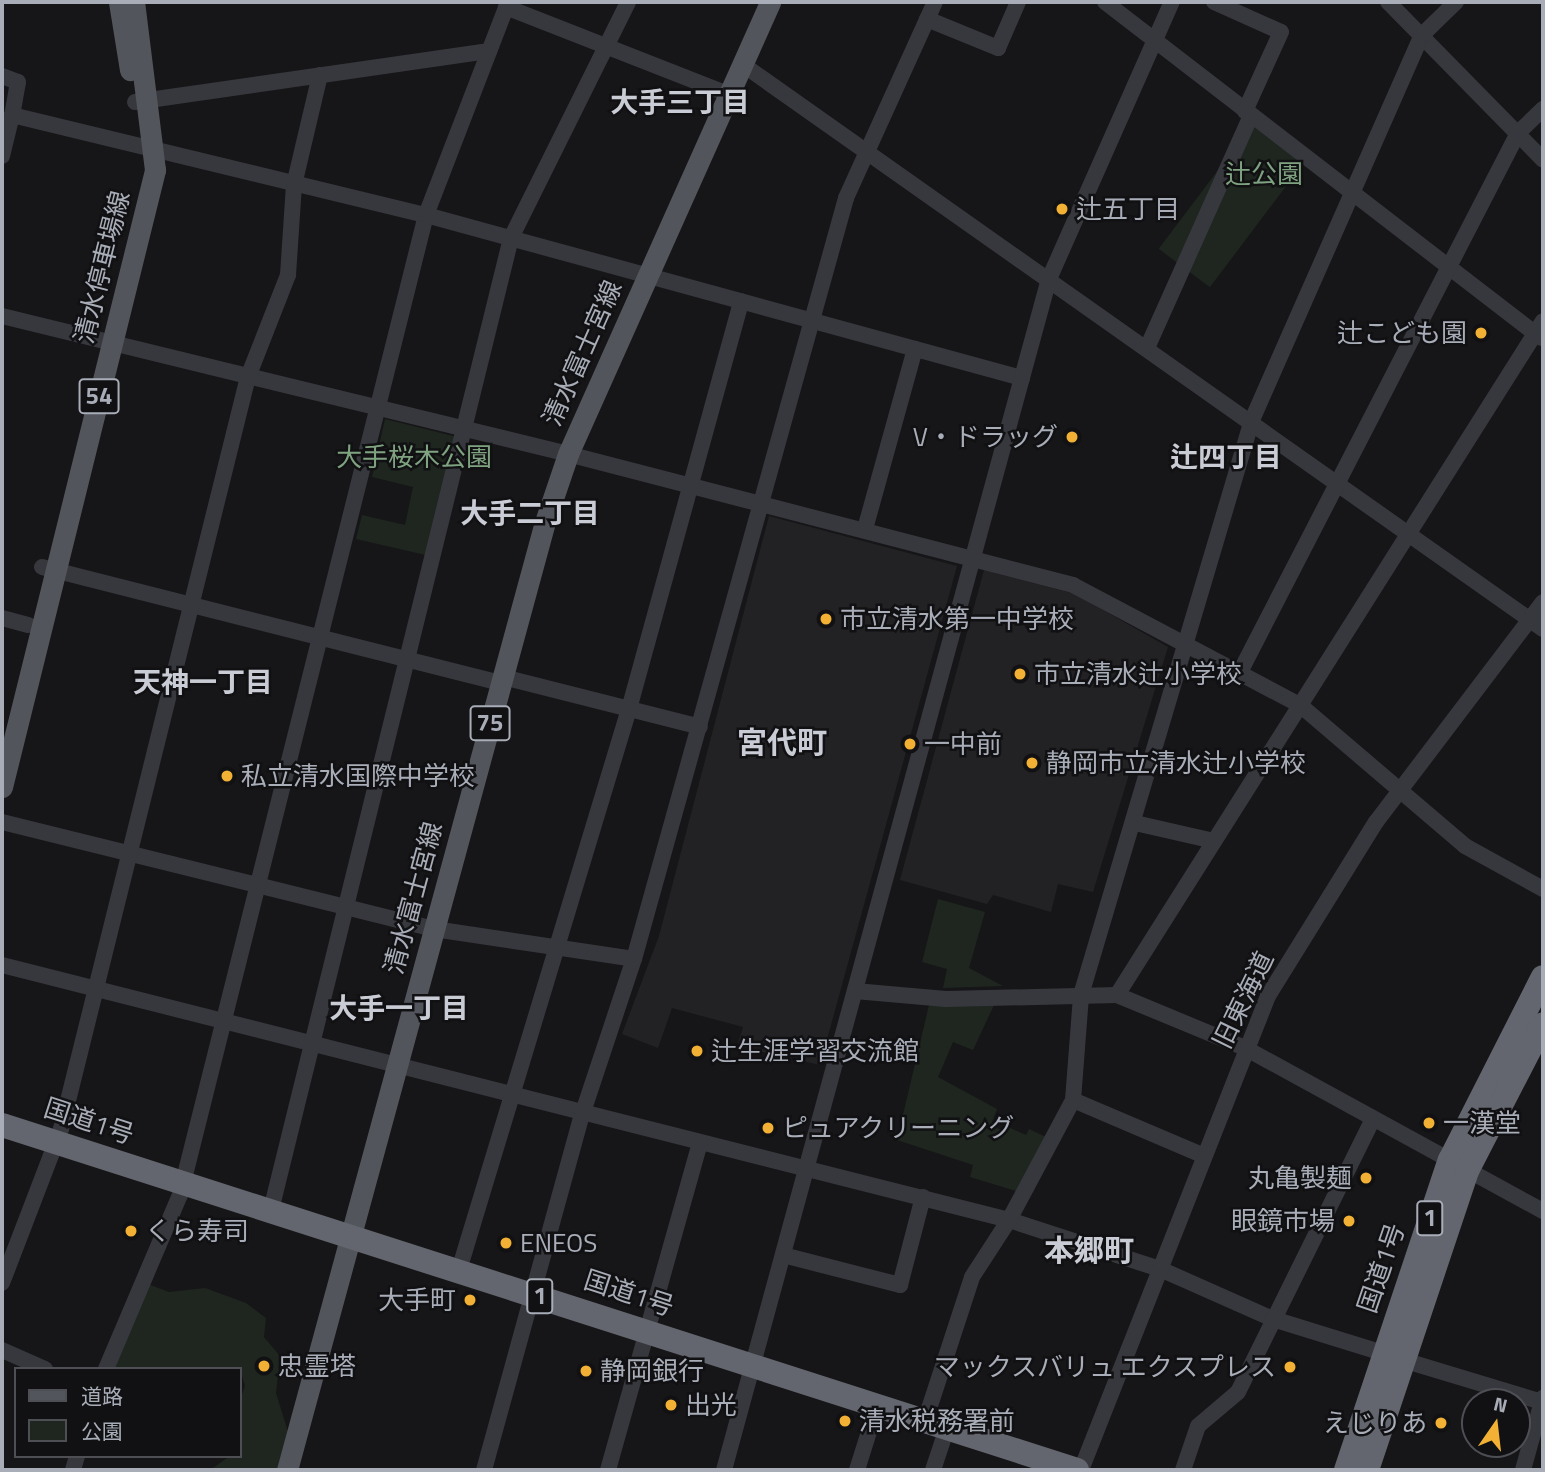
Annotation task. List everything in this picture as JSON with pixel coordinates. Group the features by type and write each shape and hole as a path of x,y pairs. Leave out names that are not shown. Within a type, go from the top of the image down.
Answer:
{"highway":[{"name":"国道1号","path":"1346,1470 1393,1356 1458,1165 1543,977"},
{"name":"国道1号","path":"1458,1165 1543,1024"},
{"name":"国道1号","path":"2,1125 55,1148 646,1338 875,1411 1079,1470"},
{"name":"国道1号","path":"2,1138 55,1148"},
{"name":"国道1号","path":"182,1189 271,1210 350,1243 459,1270 531,1301"},
{"name":"国道1号","path":"1367,1470 1393,1356"},
{"name":"国道1号","path":"938,1430 1029,1470"}],"main road":[{"name":"清水停車場線","path":"119,2 141,101"},
{"name":"清水停車場線","path":"2,788 48,569 105,342 147,149 134,2"},
{"name":"清水富士宮線","path":"287,1470 502,680 568,454 770,2"},
{"name":"清水停車場線","path":"2,730 28,625 48,569"}],"street":[{"path":"271,1210 310,1043 511,238 628,2"},
{"path":"484,1470 582,1115 634,959 846,198 935,2"},
{"path":"927,19 998,48 1018,2"},
{"path":"1105,2 1450,266 1541,331 1408,533 1117,995"},
{"path":"724,1470 1049,279 1172,2"},
{"path":"1147,348 1281,32 1214,2"},
{"path":"1388,2 1543,160"},
{"path":"933,1470 938,1430 972,1277 1009,1220 1073,1100 1082,995 1252,420 1350,189 1421,36 1456,2"},
{"path":"107,1367 182,1189 426,215 507,4 606,50 728,94"},
{"path":"141,101 489,51"},
{"path":"742,64 869,150 1252,420 1536,624"},
{"path":"2,1283 55,1148 248,377 288,275 294,185 320,75"},
{"path":"2,76 18,82 2,156"},
{"path":"1240,672 1518,134 1543,109"},
{"path":"12,115 426,215 1021,378"},
{"path":"459,1270 560,947 629,709 741,301"},
{"path":"2,316 689,484 1073,585 1300,705 1465,846 1543,889"},
{"path":"864,529 915,349"},
{"path":"48,569 319,638 700,727"},
{"name":"旧東海道","path":"1079,1470 1245,1048 1282,971 1399,789 1536,624 1543,602"},
{"path":"2,618 28,625"},
{"path":"2,822 434,929 634,959"},
{"path":"1135,823 1214,841"},
{"path":"2,965 224,1020 395,1068 923,1197 1009,1220 1160,1269 1273,1319 1542,1400 1523,1470"},
{"path":"855,991 946,999 1117,995 1245,1048 1335,1095 1372,1121 1543,1211"},
{"path":"1073,1100 1202,1155"},
{"path":"1183,1470 1198,1426 1232,1400 1372,1121"},
{"path":"608,1470 699,1143"},
{"path":"783,1255 900,1285 923,1197"},
{"path":"2,1350 40,1367"},
{"path":"857,1470 875,1411"}],"shaded area":[{"path":"769,516 957,566 820,1065 737,1046 743,1027 672,1008 658,1048 622,1034 659,936"},
{"name":"静岡市立清水辻小学校","path":"984,570 1075,594 1168,647 1093,892 1058,884 1051,912 993,895 987,904 900,880"}],"green space":[{"name":"辻公園","path":"1252,125 1303,164 1210,287 1159,249"},
{"name":"大手桜木公園","path":"385,419 457,437 430,556 356,539 362,515 405,525 413,487 372,477"},
{"path":"938,899 985,912 969,968 1003,986 943,988 947,969 922,962"},
{"path":"929,1005 994,1005 973,1050 953,1042 938,1077 997,1109 991,1125 1003,1131 1006,1126 1026,1135 1029,1129 1046,1137 1016,1191 970,1177 973,1165 897,1140"},
{"path":"145,1283 169,1292 205,1288 246,1303 266,1318 264,1337 280,1356 276,1393 288,1432 277,1470 210,1470 227,1458 242,1458 242,1394 245,1386 242,1367 102,1367"}],"place":[{"name":"辻五丁目","path":"1062,209"},
{"name":"辻こども園","path":"1481,333"},
{"name":"V・ドラッグ","path":"1072,437"},
{"name":"市立清水第一中学校","path":"826,619"},
{"name":"市立清水辻小学校","path":"1020,674"},
{"name":"一中前","path":"910,744"},
{"name":"静岡市立清水辻小学校","path":"1032,763"},
{"name":"私立清水国際中学校","path":"227,776"},
{"name":"辻生涯学習交流館","path":"697,1051"},
{"name":"一漢堂","path":"1429,1123"},
{"name":"ピュアクリーニング","path":"768,1128"},
{"name":"丸亀製麺","path":"1366,1178"},
{"name":"眼鏡市場","path":"1349,1221"},
{"name":"くら寿司","path":"131,1231"},
{"name":"ENEOS","path":"506,1243"},
{"name":"大手町","path":"470,1300"},
{"name":"忠霊塔","path":"264,1366"},
{"name":"マックスバリュ エクスプレス","path":"1290,1367"},
{"name":"静岡銀行","path":"586,1371"},
{"name":"出光","path":"671,1405"},
{"name":"清水税務署前","path":"845,1421"},
{"name":"えじりあ","path":"1441,1423"}],"district":[{"name":"大手三丁目","path":"680,102"},
{"name":"辻四丁目","path":"1226,457"},
{"name":"大手二丁目","path":"530,513"},
{"name":"天神一丁目","path":"203,682"},
{"name":"宮代町","path":"782,742"},
{"name":"大手一丁目","path":"399,1008"},
{"name":"本郷町","path":"1089,1250"}]}
